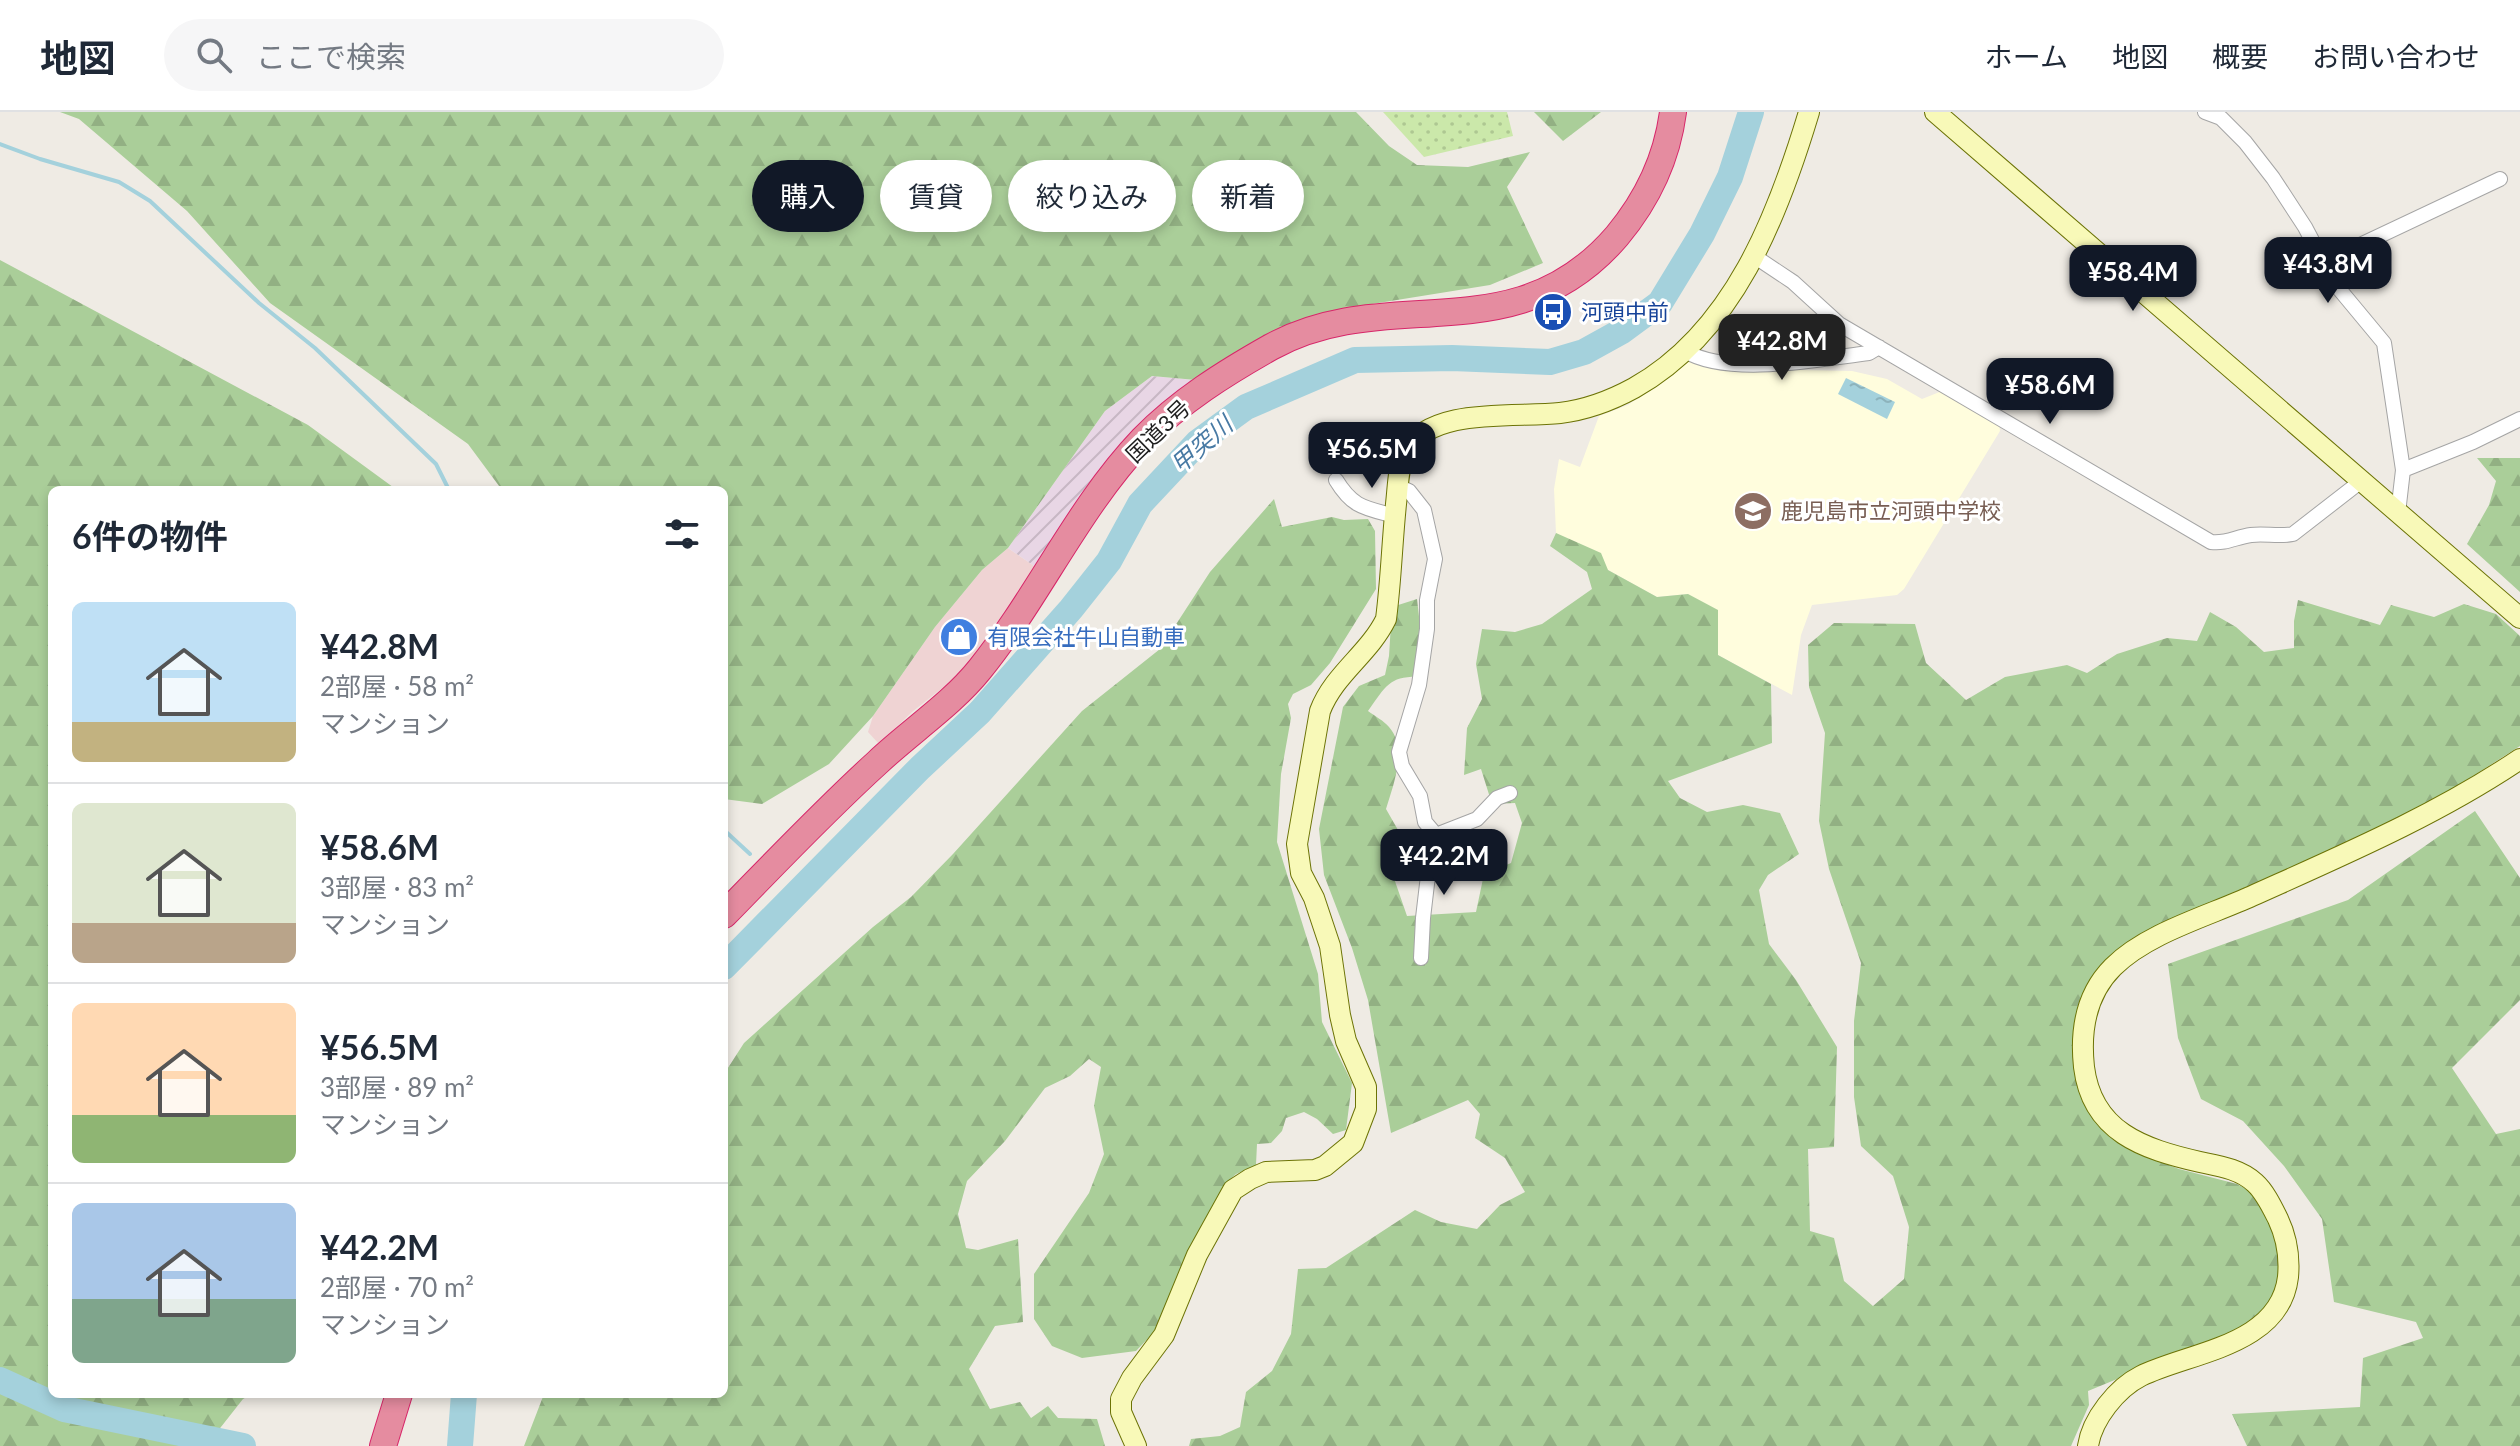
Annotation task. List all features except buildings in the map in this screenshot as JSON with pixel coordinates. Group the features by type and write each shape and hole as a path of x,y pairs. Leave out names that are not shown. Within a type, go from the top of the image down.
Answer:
{"highway":[{"name":"国道3号","path":"728,911 836,801 978,672 1116,473 1142,441 1170,414 1243,363 1305,332 1361,320 1484,310 1541,294 1575,274 1607,247 1642,203 1661,164 1673,112"},
{"path":"383,1446 398,1398"}],"street":[{"path":"1136,1446 1121,1412 1121,1399 1132,1378 1164,1335 1197,1255 1233,1190 1266,1172 1315,1170 1325,1166 1353,1143 1362,1125 1366,1087 1346,1041 1330,946 1319,911 1301,873 1297,844 1320,711 1338,678 1379,634 1386,619 1398,486 1407,450 1424,432 1440,423 1578,410 1635,388 1685,351 1715,317 1754,256 1795,160 1809,112"},
{"path":"1935,112 2520,618"},
{"path":"2205,112 2221,118 2245,142 2273,178 2305,227 2335,284 2384,343 2403,470 2398,513"},
{"path":"2322,263 2500,179"},
{"path":"1754,256 1793,282 1839,324 2211,542 2221,544 2252,535 2279,537 2293,534 2360,482"},
{"path":"1685,351 1698,359 1753,365 1869,353 1879,347"},
{"path":"2403,470 2520,419"},
{"path":"1336,480 1346,497 1361,507 1395,516"},
{"path":"1398,486 1409,491 1424,510 1435,559 1427,600 1427,629 1419,685 1399,752 1402,766 1420,796 1425,822 1436,835 1477,819 1497,798 1510,793"},
{"path":"2088,1446 2104,1411 2139,1377 2233,1342 2262,1323 2285,1294 2289,1262 2283,1228 2257,1184 2234,1170 2181,1158 2134,1141 2120,1133 2095,1105 2089,1091 2082,1044 2085,1016 2099,983 2134,948 2332,860 2477,788 2513,764"},
{"path":"1421,958 1433,833"}],"shaded area":[{"name":"鹿児島市立河頭中学校","path":"1687,362 1716,362 1751,369 1852,371 1887,379 1922,399 1942,391 1999,424 2000,431 1904,589 1897,595 1812,605 1801,635 1792,695 1718,655 1688,594 1657,597 1608,570 1556,533 1554,489 1559,459 1580,467 1599,416 1628,405"},
{"path":"1152,376 1194,380 1037,568 1008,548 1105,411"},
{"name":"有限会社牛山自動車","path":"1008,548 1037,568 965,670 912,712 879,744 868,732 873,716 935,627 982,570"}],"green space":[{"path":"60,112 1356,112 1389,146 1417,165 1468,167 1530,152 1507,187 1543,263 1490,285 1341,309 1270,332 1196,380 1152,376 1105,411 1008,548 982,570 935,627 873,716 829,764 762,804 728,800 728,486 499,486 468,444 270,303 187,211 79,119"},
{"path":"1383,112 1507,112 1513,136 1424,157"},
{"path":"1534,112 1601,112 1563,141"},
{"path":"0,260 308,425 392,486 48,486 48,1398 245,1398 206,1446 0,1446"},
{"path":"2477,458 2520,458 2520,592 2467,544 2489,505 2496,481"},
{"path":"1274,499 1282,527 1332,517 1368,519 1375,531 1376,589 1330,663 1311,685 1293,694 1288,704 1291,718 1281,774 1277,842 1318,974 1322,1022 1352,1083 1346,1130 1333,1134 1304,1112 1286,1118 1282,1131 1271,1143 1257,1144 1256,1165 1236,1174 1226,1183 1187,1252 1175,1290 1157,1329 1136,1351 1082,1358 1052,1346 1034,1319 1034,1274 1089,1193 1104,1154 1094,1106 1101,1067 1089,1059 1070,1076 1045,1088 1005,1141 967,1181 958,1214 966,1248 978,1250 1018,1239 1023,1322 995,1326 969,1369 990,1409 1020,1402 1031,1418 1048,1406 1058,1418 1097,1419 1105,1446 524,1446 542,1398 728,1398 728,1068 744,1043 873,927 911,897 1082,711 1160,649 1210,572"},
{"path":"1556,533 1601,553 1608,570 1657,597 1688,594 1718,610 1718,655 1771,684 1772,743 1668,781 1680,798 1707,812 1743,805 1780,813 1799,854 1768,875 1759,890 1769,944 1796,980 1837,1047 1834,1147 1808,1149 1810,1231 1834,1238 1844,1281 1873,1306 1904,1279 1909,1227 1893,1176 1861,1146 1854,1097 1854,1021 1861,963 1829,869 1819,821 1825,733 1809,687 1808,645 1834,623 1915,624 1926,663 1966,700 2005,677 2067,665 2087,673 2117,654 2167,638 2197,641 2210,612 2236,627 2264,652 2294,648 2298,600 2380,625 2391,605 2434,617 2464,604 2496,614 2520,636 2520,746 2318,875 2145,950 2119,969 2099,994 2076,1059 2141,1154 2179,1169 2237,1184 2286,1218 2298,1247 2297,1285 2282,1311 2088,1391 2089,1405 2071,1446 1189,1446 1191,1439 1220,1436 1240,1427 1246,1392 1272,1371 1291,1334 1298,1269 1326,1268 1415,1210 1441,1222 1477,1229 1500,1205 1525,1192 1505,1158 1475,1138 1480,1114 1468,1100 1391,1133 1368,1000 1324,875 1319,829 1343,707 1359,686 1385,675 1392,607 1417,599 1426,677 1397,679 1380,694 1368,711 1389,727 1398,745 1397,767 1386,809 1402,837 1387,858 1407,916 1476,912 1484,874 1511,863 1522,823 1515,803 1492,804 1481,769 1464,775 1467,728 1482,699 1476,664 1482,629 1515,632 1542,624 1592,589 1587,572 1550,546"},
{"path":"2475,811 2520,878 2520,1000 2452,1068 2496,1134 2520,1129 2520,1446 2247,1446 2232,1414 2360,1407 2363,1358 2423,1338 2416,1322 2334,1302 2322,1219 2284,1166 2243,1121 2201,1099 2178,1038 2168,964 2348,900"}],"water":[{"path":"1846,378 1895,402 1887,419 1838,394"}],"waterway":[{"name":"甲突川","path":"728,963 920,768 980,712 1109,561 1140,504 1198,442 1246,407 1355,360 1452,358 1550,362 1584,352 1622,331 1660,303 1702,234 1730,177 1751,112"},
{"path":"0,144 119,182 150,201 259,303 315,348 436,464 447,486"},
{"path":"728,834 750,854"},
{"path":"0,1380 64,1409 243,1446"},
{"name":"甲突川","path":"460,1446 464,1398"}],"place":[{"name":"河頭中前","path":"1553,312"},
{"name":"鹿児島市立河頭中学校","path":"1753,511"},
{"name":"有限会社牛山自動車","path":"959,637"}]}
